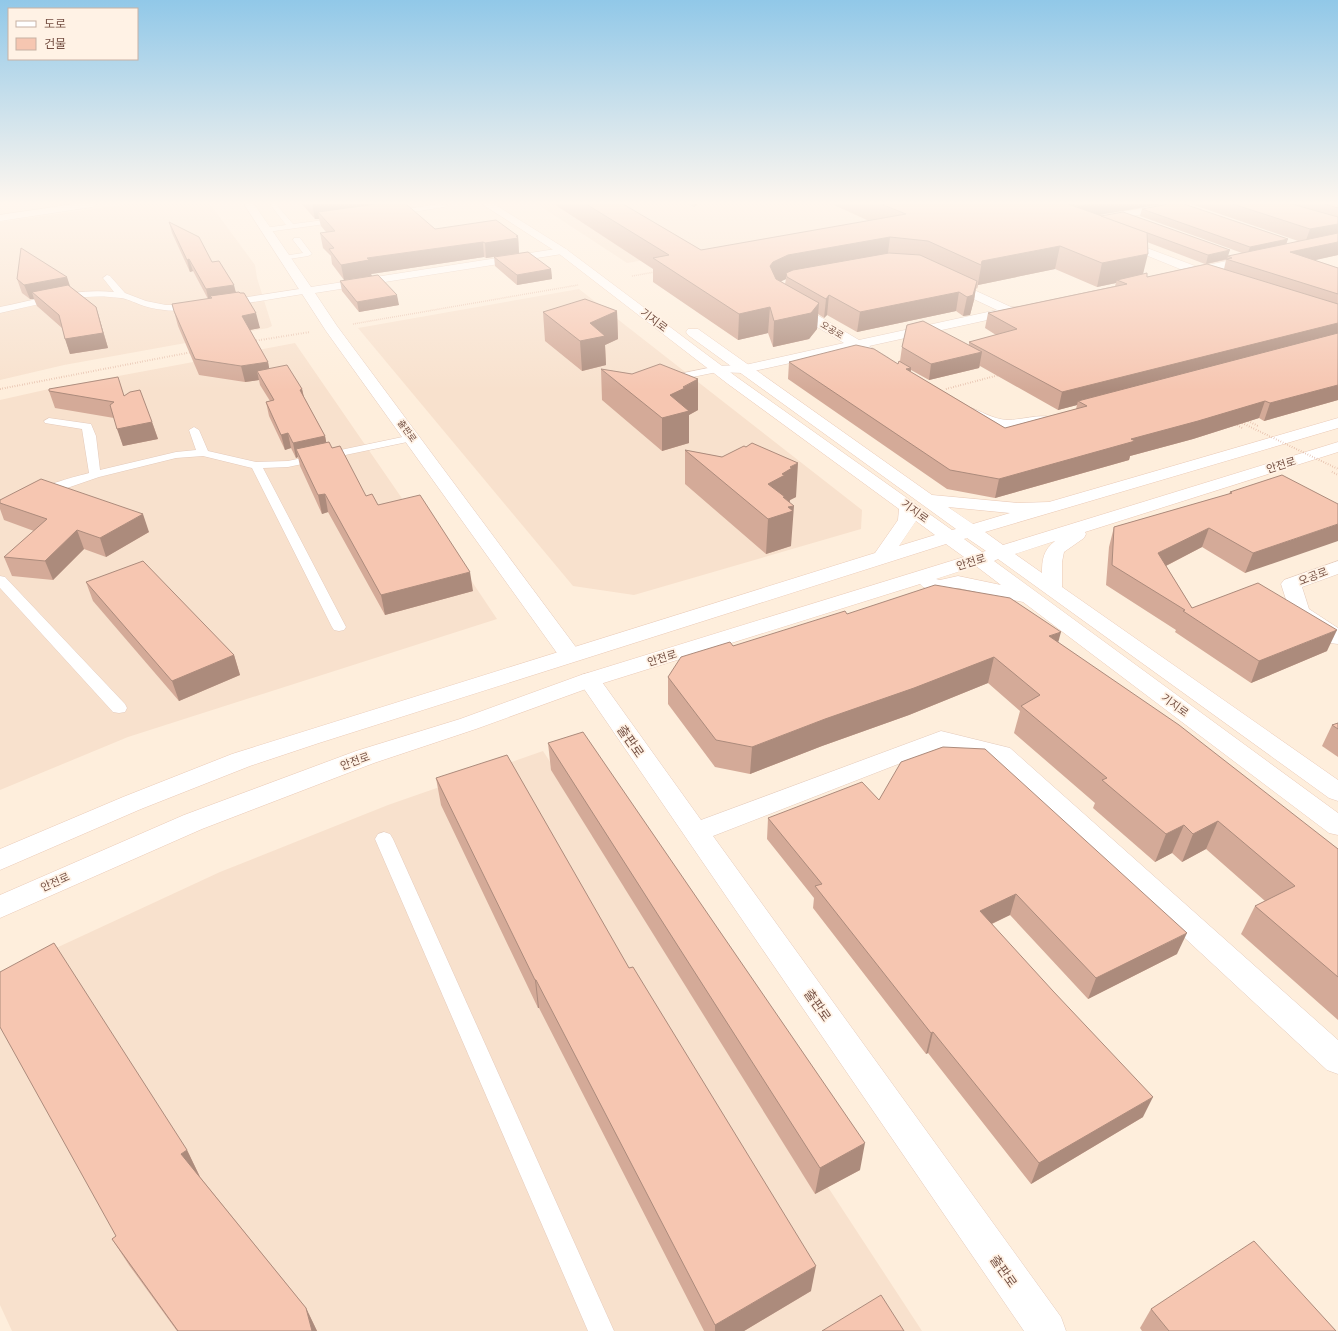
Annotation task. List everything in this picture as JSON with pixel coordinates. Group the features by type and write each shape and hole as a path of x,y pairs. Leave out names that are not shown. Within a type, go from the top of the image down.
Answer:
{"street":[{"name":"출판로","path":"291,266 331,328 570,655"},
{"path":"306,291 465,266"},
{"name":"기지로","path":"582,266 718,369 979,559 1338,826"},
{"name":"기지로","path":"602,266 971,530 1000,553 1338,792"},
{"path":"1184,266 1222,280"},
{"path":"1173,276 1221,266"},
{"path":"934,275 1010,311"},
{"name":"오공로","path":"780,299 898,369"},
{"name":"오공로","path":"718,369 745,369 1027,308"},
{"path":"954,403 973,415 994,423 1024,425 1062,415"},
{"path":"0,860 132,803 241,760 882,557 1338,423"},
{"name":"안전로","path":"0,907 58,880 193,822 365,757 468,724 589,680 1338,447"},
{"path":"928,500 950,500 1017,509 1050,507"},
{"path":"882,557 907,520 908,507"},
{"path":"1052,589 1052,562 1056,550 1088,526"},
{"name":"오공로","path":"1338,567 1291,584 1300,612 1338,638"},
{"path":"921,576 938,588 958,582 1031,598"},
{"name":"출판로","path":"589,680 1047,1331"},
{"path":"696,832 940,739 1001,754 1338,1060"}],"lane":[{"path":"106,278 122,295"},
{"path":"222,304 306,291"},
{"path":"0,310 75,295 122,295 153,306 169,308 201,307"},
{"path":"683,376 718,369"},
{"path":"49,421 87,426 90,436 95,475"},
{"path":"194,430 203,453"},
{"path":"28,498 58,486 95,475 176,455 203,453 256,465 288,464 412,438"},
{"path":"256,465 339,627"},
{"path":"0,580 119,708"},
{"path":"384,839 601,1331"}],"path":[{"path":"632,276 655,272"},
{"path":"248,342 581,284"},
{"path":"0,389 195,352"},
{"path":"946,389 1006,374"},
{"path":"1235,419 1338,469"},
{"path":"1244,419 1258,426"},
{"path":"1230,422 1242,428"},
{"path":"1332,472 1338,475"}],"shaded area":[{"path":"0,266 255,266 257,278 272,326 268,328 64,365 0,380"},
{"path":"579,289 862,510 861,529 634,595 573,586 358,328"},
{"path":"295,343 410,510 424,510 497,619 128,737 0,790 0,400 49,389"},
{"path":"543,751 922,1331 12,1331 0,1305 0,974 220,872 388,805"}],"building":[{"path":"19,266 50,266 67,277 24,285 17,279"},
{"path":"193,266 222,266 234,285 206,289"},
{"path":"506,266 547,266 551,269 517,275"},
{"path":"665,266 770,266 776,279 819,303 811,313 774,321 770,307 739,314"},
{"path":"815,266 944,266 977,281 973,295 967,297 959,292 860,312 829,295 826,299 787,277 786,273 793,270"},
{"path":"1197,266 1214,266 1338,304 1338,323 1062,392 969,342 1017,329 988,313 1127,284 1117,280 1147,273 1147,277"},
{"path":"1249,266 1332,266 1338,268 1338,294"},
{"path":"378,275 397,295 357,302 340,281"},
{"path":"68,285 96,307 103,333 65,339 59,315 32,292"},
{"path":"239,292 244,293 256,313 242,316 268,362 241,366 195,359 172,304"},
{"path":"585,299 617,311 590,323 605,336 580,341 543,312"},
{"path":"923,321 982,352 931,364 902,347 907,325"},
{"path":"1338,333 1338,385 1270,403 1265,401 1131,439 1135,441 999,479 950,470 789,362 856,345 874,349 898,364 899,361 911,368 906,369 1005,428 1087,406 1078,401"},
{"path":"660,364 698,379 683,387 685,388 670,395 689,411 662,418 601,369 632,374"},
{"path":"287,365 302,389 300,390 325,436 293,443 288,433 281,435 266,402 274,400 257,371"},
{"path":"118,377 124,396 130,392 140,390 152,422 117,429 110,405 114,402 49,391 49,389"},
{"path":"329,442 332,448 340,446 366,496 372,494 378,505 420,495 470,572 381,595 325,494 318,495 296,449"},
{"path":"752,443 798,463 790,467 792,468 782,474 785,475 768,484 794,506 788,507 793,511 768,519 685,450 722,457"},
{"path":"1282,475 1338,504 1338,524 1253,553 1209,528 1158,553 1192,608 1258,583 1337,630 1259,661 1183,611 1185,610 1112,565 1114,527 1232,493 1230,492"},
{"path":"41,479 143,514 100,538 77,530 45,561 4,557 47,519 0,503 0,500"},
{"path":"143,561 234,655 172,681 86,582"},
{"path":"935,585 1010,598 1061,632 1049,636 1179,725 1338,849 1338,977 1255,906 1295,886 1218,821 1193,834 1184,825 1166,834 1102,780 1107,778 1021,706 1040,695 994,657 752,747 716,740 668,677 681,657 730,642 733,646 845,611 847,614"},
{"path":"1338,723 1338,729 1332,725"},
{"path":"583,732 865,1143 820,1168 548,743"},
{"path":"943,747 985,749 1187,933 1096,978 1016,894 980,911 1153,1097 1039,1163 933,1032 931,1033 815,886 822,884 768,818 862,782 879,800 901,762"},
{"path":"507,755 629,968 633,967 816,1266 715,1325 535,980 436,778"},
{"path":"54,943 187,1150 181,1154 306,1308 312,1331 178,1331 112,1239 116,1236 0,1027 0,972"},
{"path":"1254,1241 1336,1331 1169,1331 1151,1309"},
{"path":"881,1295 904,1331 822,1331"}]}
